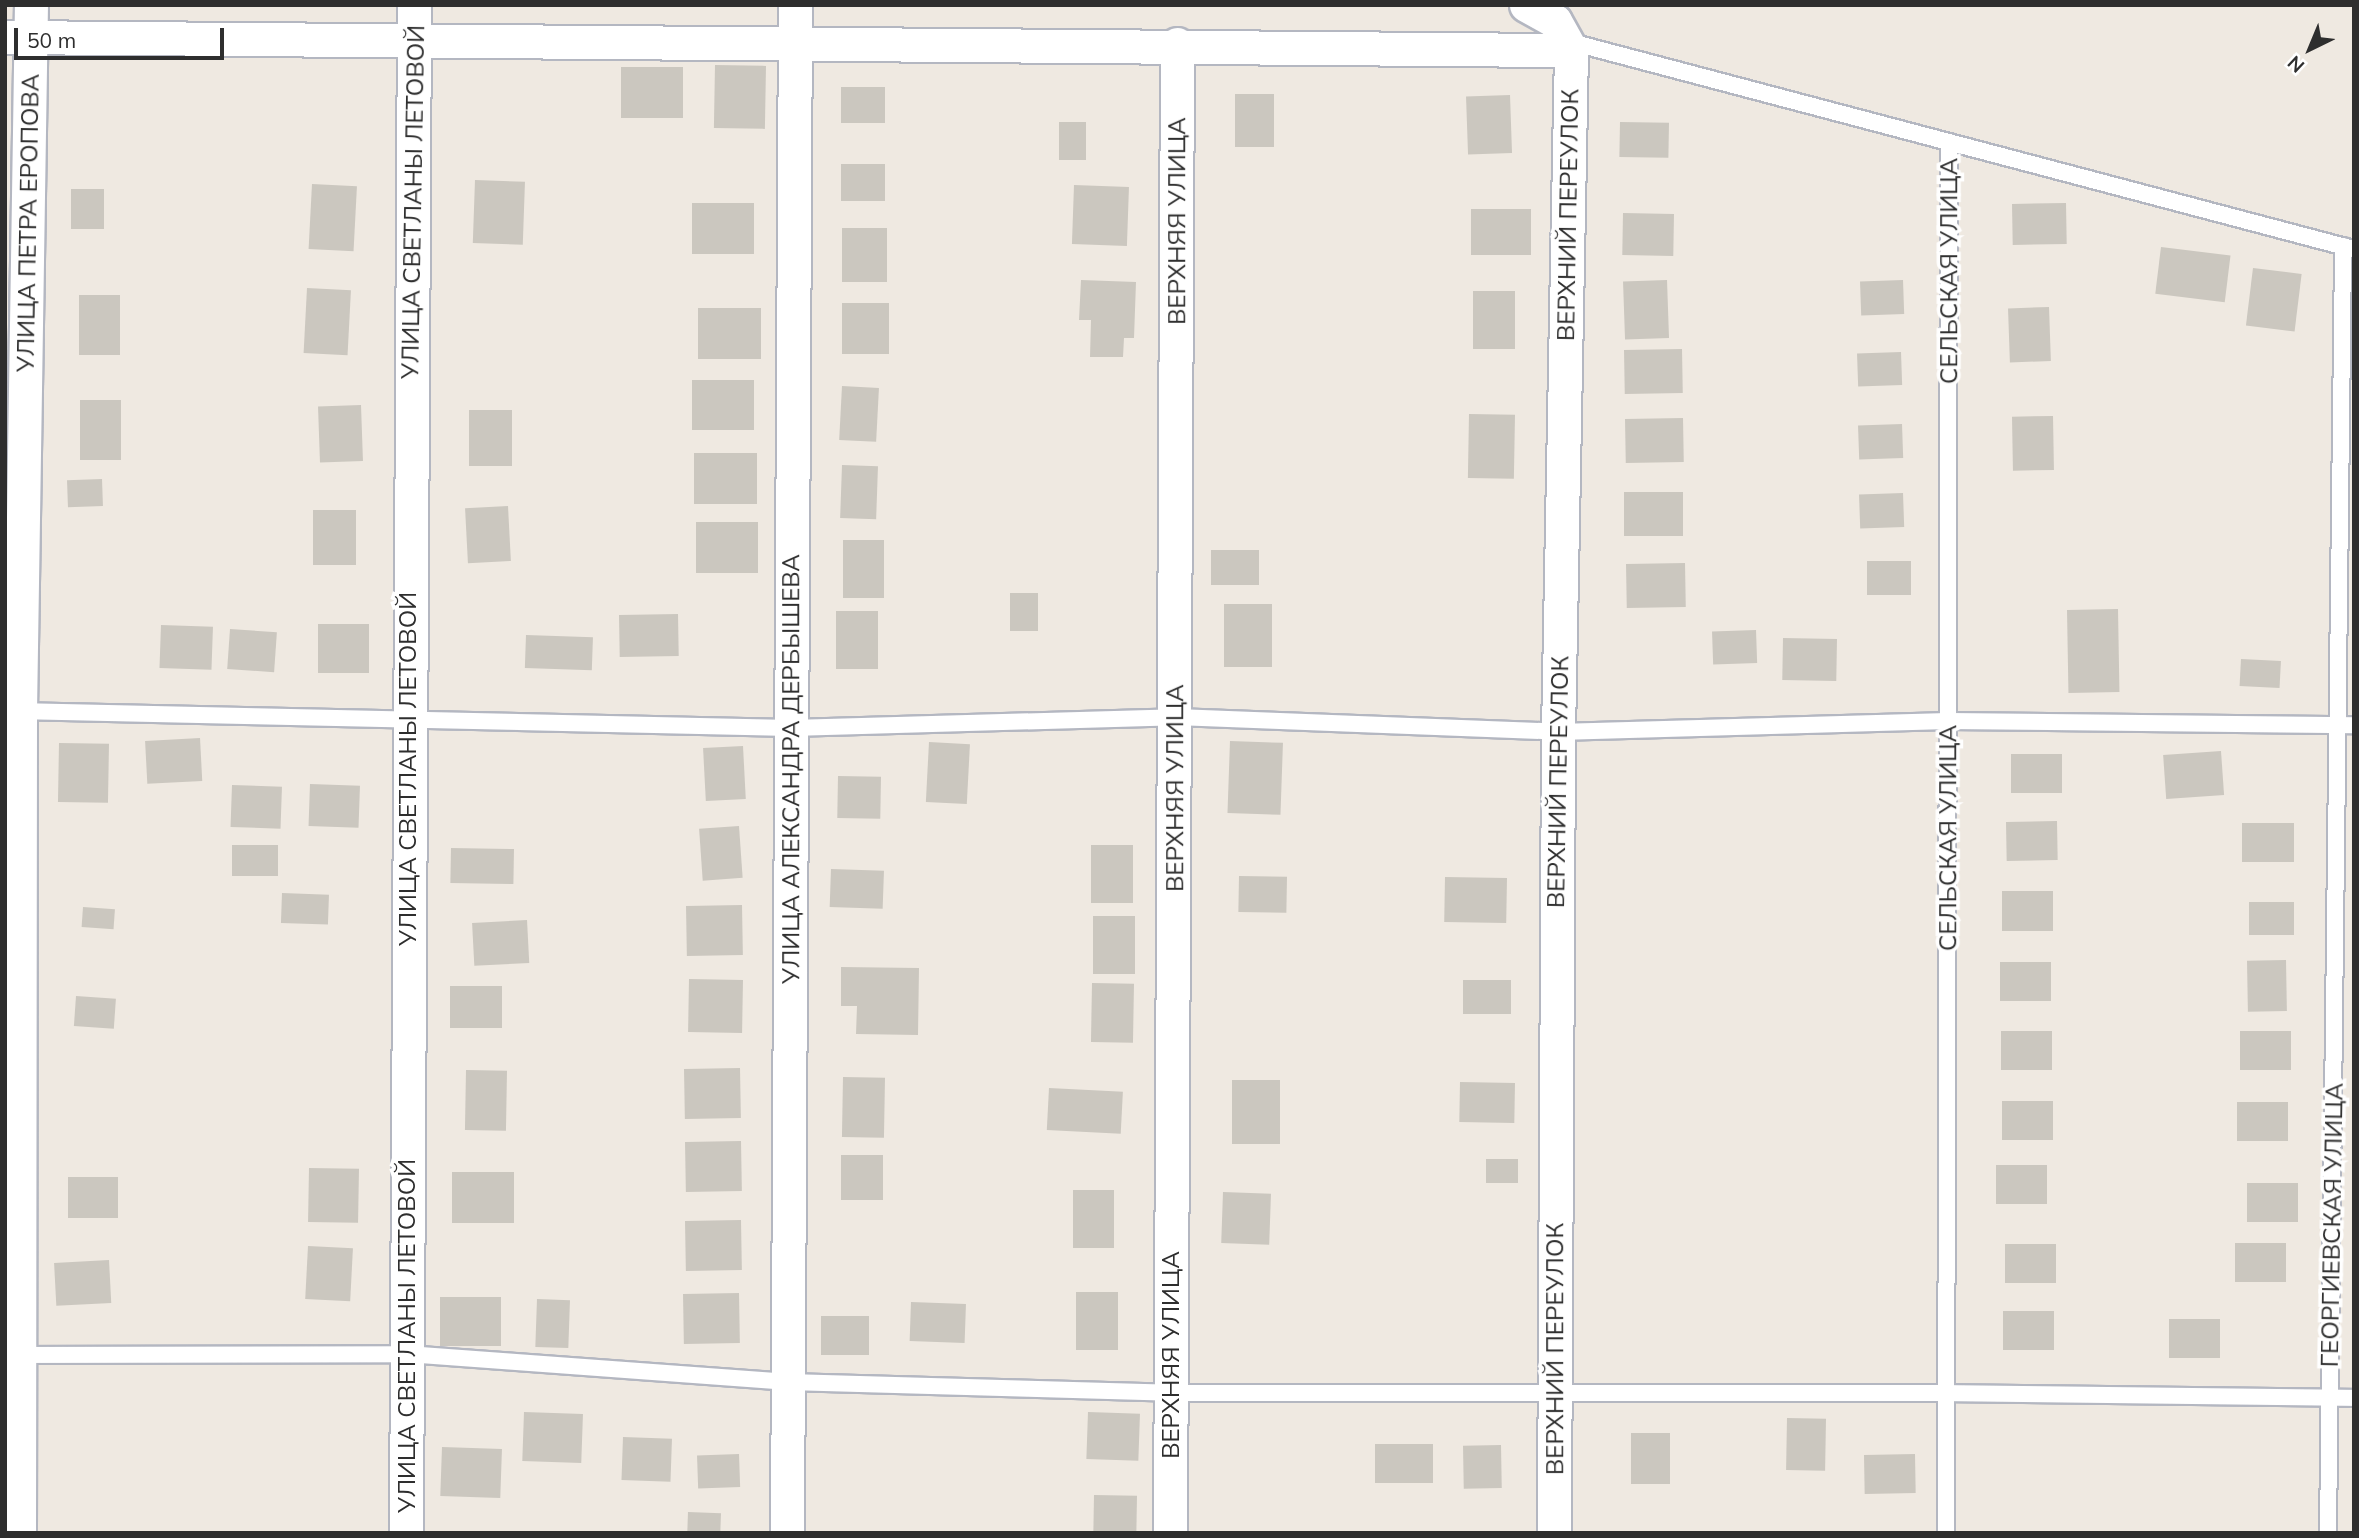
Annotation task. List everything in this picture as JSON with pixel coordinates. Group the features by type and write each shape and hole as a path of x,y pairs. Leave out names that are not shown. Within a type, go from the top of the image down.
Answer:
{"street":[{"name":"УЛИЦА СВЕТЛАНЫ ЛЕТОВОЙ","path":"406,1533 408,718 414,5"},
{"name":"УЛИЦА АЛЕКСАНДРА ДЕРБЫШЕВА","path":"787,1533 795,5"},
{"path":"1526,5 1555,21 1567,41"},
{"path":"22,26 414,40 795,45 1567,41"},
{"name":"УЛИЦА ПЕТРА ЕРОПОВА","path":"19,1533 12,1355 13,711 22,26"},
{"name":"ВЕРХНИЙ ПЕРЕУЛОК","path":"1554,1533 1558,733 1567,41"},
{"name":"ВЕРХНЯЯ УЛИЦА","path":"1170,1533 1176,717 1177,44"}],"lane":[{"path":"1567,41 2348,247"},
{"name":"СЕЛЬСКАЯ УЛИЦА","path":"1946,1533 1950,142"},
{"name":"ГЕОРГИЕВСКАЯ УЛИЦА","path":"2328,1533 2346,725 2348,247"},
{"path":"13,711 791,728 1176,717 1558,733 1948,721 2346,725"},
{"path":"12,1355 408,1354 788,1382 1171,1393 1946,1393 2354,1398"}],"building":[{"path":"715,65 766,66 765,129 714,128"},
{"path":"621,67 683,67 683,118 621,118"},
{"path":"841,87 885,87 885,123 841,123"},
{"path":"1235,94 1274,94 1274,147 1235,147"},
{"path":"1510,95 1512,153 1468,155 1466,97"},
{"path":"1059,122 1086,122 1086,160 1059,160"},
{"path":"1620,122 1669,123 1668,158 1619,157"},
{"path":"841,164 885,164 885,201 841,201"},
{"path":"475,180 525,182 523,245 473,243"},
{"path":"312,184 357,186 354,251 309,249"},
{"path":"1074,185 1129,187 1127,246 1072,244"},
{"path":"71,189 104,189 104,229 71,229"},
{"path":"692,203 754,203 754,254 692,254"},
{"path":"2066,203 2067,244 2013,245 2012,204"},
{"path":"1471,209 1531,209 1531,255 1471,255"},
{"path":"1623,213 1674,214 1673,256 1622,255"},
{"path":"842,228 887,228 887,282 842,282"},
{"path":"2161,247 2230,256 2225,302 2155,294"},
{"path":"2253,268 2302,274 2295,332 2246,326"},
{"path":"1081,280 1136,282 1134,338 1124,338 1123,357 1090,357 1091,320 1079,320"},
{"path":"1667,280 1669,338 1625,340 1623,282"},
{"path":"1903,280 1904,314 1861,315 1860,282"},
{"path":"307,288 351,290 348,355 304,353"},
{"path":"1473,291 1515,291 1515,349 1473,349"},
{"path":"79,295 120,295 120,355 79,355"},
{"path":"842,303 889,303 889,354 842,354"},
{"path":"2049,307 2051,361 2010,362 2008,308"},
{"path":"698,308 761,308 761,359 698,359"},
{"path":"1682,349 1683,393 1625,394 1624,350"},
{"path":"1901,352 1902,385 1858,387 1857,354"},
{"path":"692,380 754,380 754,430 692,430"},
{"path":"842,386 879,388 876,442 839,440"},
{"path":"80,400 121,400 121,460 80,460"},
{"path":"361,405 363,461 320,462 318,407"},
{"path":"469,410 512,410 512,466 469,466"},
{"path":"1469,414 1515,415 1514,479 1468,478"},
{"path":"2053,416 2054,470 2013,471 2012,417"},
{"path":"1683,418 1684,462 1626,463 1625,419"},
{"path":"1902,424 1903,458 1859,460 1858,426"},
{"path":"694,453 757,453 757,504 694,504"},
{"path":"842,465 878,466 876,519 840,518"},
{"path":"102,479 103,506 68,507 67,480"},
{"path":"1624,492 1683,492 1683,536 1624,536"},
{"path":"1903,493 1904,527 1860,529 1859,495"},
{"path":"508,506 511,561 468,563 465,508"},
{"path":"313,510 356,510 356,565 313,565"},
{"path":"696,522 758,522 758,573 696,573"},
{"path":"843,540 884,540 884,598 843,598"},
{"path":"1211,550 1259,550 1259,585 1211,585"},
{"path":"1867,561 1911,561 1911,595 1867,595"},
{"path":"1685,563 1686,607 1627,608 1626,564"},
{"path":"1010,593 1038,593 1038,631 1010,631"},
{"path":"1224,604 1272,604 1272,667 1224,667"},
{"path":"2118,609 2119,692 2068,693 2067,610"},
{"path":"836,611 878,611 878,669 836,669"},
{"path":"678,614 679,656 620,657 619,615"},
{"path":"318,624 369,624 369,673 318,673"},
{"path":"161,625 213,627 211,670 159,668"},
{"path":"230,629 277,632 274,672 227,669"},
{"path":"1756,630 1757,663 1713,665 1712,632"},
{"path":"526,635 593,637 592,670 525,668"},
{"path":"1783,638 1837,639 1836,681 1782,680"},
{"path":"2241,659 2281,661 2280,688 2240,686"},
{"path":"200,738 202,781 147,784 145,741"},
{"path":"1230,741 1283,743 1280,815 1227,813"},
{"path":"929,742 970,744 967,804 926,802"},
{"path":"59,743 109,744 108,803 58,802"},
{"path":"743,746 746,799 706,801 703,748"},
{"path":"2221,751 2224,795 2166,799 2163,755"},
{"path":"2011,754 2062,754 2062,793 2011,793"},
{"path":"838,776 881,777 880,819 837,818"},
{"path":"310,784 360,786 359,828 309,826"},
{"path":"232,785 282,787 281,829 231,827"},
{"path":"2057,821 2058,860 2007,861 2006,822"},
{"path":"2242,823 2294,823 2294,862 2242,862"},
{"path":"739,826 743,878 703,881 699,829"},
{"path":"232,845 278,845 278,876 232,876"},
{"path":"1091,845 1133,845 1133,903 1091,903"},
{"path":"451,848 514,849 513,884 450,883"},
{"path":"831,869 884,871 883,909 830,907"},
{"path":"1239,876 1287,877 1286,913 1238,912"},
{"path":"1445,877 1507,878 1506,923 1444,922"},
{"path":"2002,891 2053,891 2053,931 2002,931"},
{"path":"282,893 329,895 328,925 281,923"},
{"path":"2249,902 2294,902 2294,935 2249,935"},
{"path":"742,905 743,955 687,956 686,906"},
{"path":"83,907 115,909 114,929 82,927"},
{"path":"1093,916 1135,916 1135,974 1093,974"},
{"path":"527,920 529,963 474,966 472,923"},
{"path":"2286,960 2287,1011 2248,1012 2247,961"},
{"path":"2000,962 2051,962 2051,1001 2000,1001"},
{"path":"841,967 919,968 918,1035 856,1034 857,1006 841,1006"},
{"path":"689,979 743,980 742,1033 688,1032"},
{"path":"1463,980 1511,980 1511,1014 1463,1014"},
{"path":"1092,983 1134,984 1133,1043 1091,1042"},
{"path":"450,986 502,986 502,1028 450,1028"},
{"path":"76,996 116,999 114,1029 74,1026"},
{"path":"2001,1031 2052,1031 2052,1070 2001,1070"},
{"path":"2240,1031 2291,1031 2291,1070 2240,1070"},
{"path":"740,1068 741,1118 685,1119 684,1069"},
{"path":"466,1070 507,1071 506,1131 465,1130"},
{"path":"843,1077 885,1078 884,1138 842,1137"},
{"path":"1232,1080 1280,1080 1280,1144 1232,1144"},
{"path":"1460,1082 1515,1083 1514,1123 1459,1122"},
{"path":"1049,1088 1123,1092 1121,1134 1047,1130"},
{"path":"2002,1101 2053,1101 2053,1140 2002,1140"},
{"path":"2237,1102 2288,1102 2288,1141 2237,1141"},
{"path":"741,1141 742,1191 686,1192 685,1142"},
{"path":"841,1155 883,1155 883,1200 841,1200"},
{"path":"1486,1159 1518,1159 1518,1183 1486,1183"},
{"path":"1996,1165 2047,1165 2047,1204 1996,1204"},
{"path":"309,1168 359,1169 358,1223 308,1222"},
{"path":"452,1172 514,1172 514,1223 452,1223"},
{"path":"68,1177 118,1177 118,1218 68,1218"},
{"path":"2247,1183 2298,1183 2298,1222 2247,1222"},
{"path":"1073,1190 1114,1190 1114,1248 1073,1248"},
{"path":"1223,1192 1271,1194 1269,1245 1221,1243"},
{"path":"741,1220 742,1270 686,1271 685,1221"},
{"path":"2235,1243 2286,1243 2286,1282 2235,1282"},
{"path":"2005,1244 2056,1244 2056,1283 2005,1283"},
{"path":"308,1246 353,1248 350,1301 305,1299"},
{"path":"109,1260 111,1303 56,1306 54,1263"},
{"path":"1076,1292 1118,1292 1118,1350 1076,1350"},
{"path":"739,1293 740,1343 684,1344 683,1294"},
{"path":"440,1297 501,1297 501,1346 440,1346"},
{"path":"537,1299 570,1300 568,1348 535,1347"},
{"path":"911,1302 966,1304 965,1343 910,1341"},
{"path":"2003,1311 2054,1311 2054,1350 2003,1350"},
{"path":"821,1316 869,1316 869,1355 821,1355"},
{"path":"2169,1319 2220,1319 2220,1358 2169,1358"},
{"path":"524,1412 583,1414 581,1463 522,1461"},
{"path":"1088,1412 1140,1414 1138,1461 1086,1459"},
{"path":"1787,1418 1826,1419 1825,1471 1786,1470"},
{"path":"1631,1433 1670,1433 1670,1484 1631,1484"},
{"path":"623,1437 672,1439 670,1482 621,1480"},
{"path":"1375,1444 1433,1444 1433,1483 1375,1483"},
{"path":"1501,1445 1502,1488 1464,1489 1463,1446"},
{"path":"442,1447 502,1449 500,1498 440,1496"},
{"path":"739,1454 740,1487 698,1488 697,1455"},
{"path":"1915,1454 1916,1493 1865,1494 1864,1455"},
{"path":"1094,1495 1137,1496 1136,1533 1093,1533"},
{"path":"688,1512 721,1513 720,1533 687,1533"}]}
